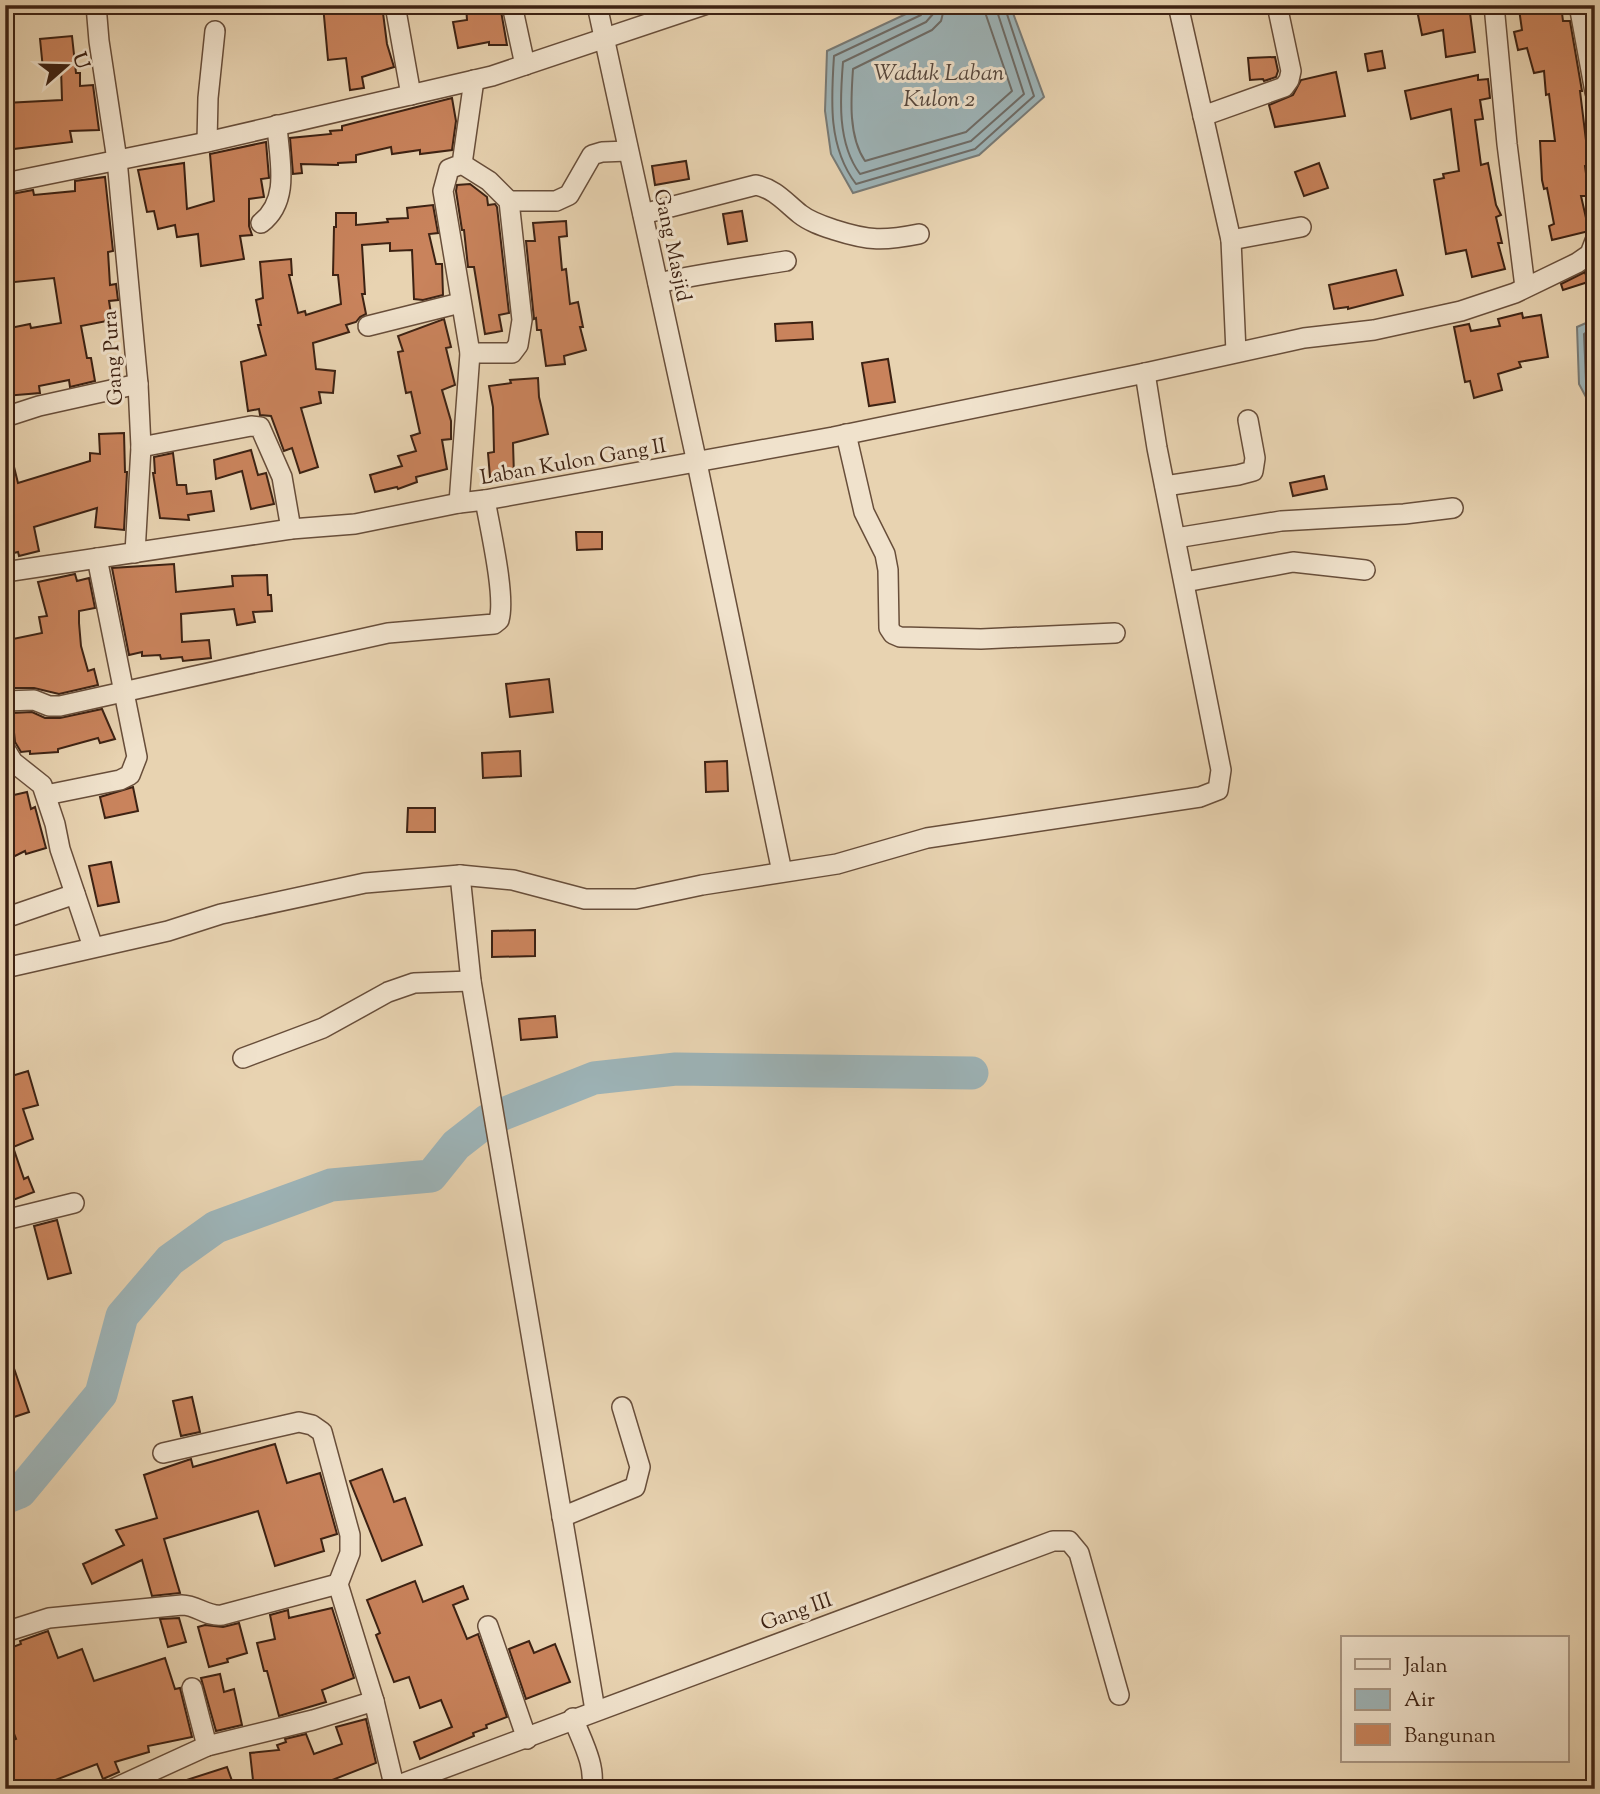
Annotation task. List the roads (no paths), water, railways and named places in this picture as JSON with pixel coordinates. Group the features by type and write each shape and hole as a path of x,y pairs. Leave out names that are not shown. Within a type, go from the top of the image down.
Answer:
{"street":[{"name":"Gang Pura","path":"96,5 117,160 138,384 141,447 135,553"},
{"path":"395,5 411,95"},
{"path":"512,5 525,65"},
{"name":"Gang Masjid","path":"597,5 697,463 782,872"},
{"path":"5,183 207,142 474,80 704,5"},
{"path":"1178,5 1231,240 1236,352"},
{"path":"1203,116 1284,87 1289,80 1291,71 1277,5"},
{"path":"1494,5 1507,144 1525,287"},
{"path":"1579,5 1595,92"},
{"path":"207,142 208,98 215,31"},
{"path":"462,164 474,80"},
{"path":"261,223 270,215 279,199 282,183 278,125"},
{"path":"509,201 556,201 569,195 592,155 628,151"},
{"path":"462,164 489,181 509,201 523,320 518,345 512,353 470,354"},
{"path":"459,503 470,354 443,191 449,169 462,164"},
{"path":"643,214 756,185 770,188 803,216 820,225 864,239 892,239 919,234"},
{"path":"1231,240 1301,227"},
{"name":"Laban Kulon Gang II","path":"5,572 291,529 355,524 846,434 1304,338 1374,330 1449,314 1500,299 1577,263 1590,254 1595,240"},
{"path":"658,283 718,270 786,261"},
{"path":"368,326 460,303"},
{"path":"5,968 168,930 221,914 365,883 460,875 513,880 585,899 636,899 702,885 837,864 927,838 1200,797 1218,790 1221,770 1145,373"},
{"path":"5,417 138,384"},
{"path":"1165,486 1253,471 1255,458 1248,420"},
{"path":"141,447 251,426 260,427 282,477 291,529"},
{"path":"846,434 864,512 885,554 888,570 889,628 895,635 981,639 1115,633"},
{"path":"5,701 34,700 49,706 61,706 388,633 494,624 499,621 501,614 498,577 485,500"},
{"path":"1176,538 1281,521 1404,514 1453,508"},
{"path":"46,795 101,785 130,775 137,757 97,558"},
{"path":"1185,582 1293,562 1365,570"},
{"path":"5,749 13,762 41,785 46,795 60,849 93,947"},
{"path":"460,875 471,981 596,1710"},
{"path":"5,918 75,894"},
{"path":"243,1058 323,1028 401,987 425,982 471,981"},
{"path":"5,1220 74,1203"},
{"path":"562,1517 635,1487 640,1468 622,1407"},
{"path":"163,1453 299,1422 312,1425 322,1432 349,1535 351,1553 338,1584 374,1701 393,1788"},
{"name":"Gang III","path":"393,1788 527,1739 573,1718 1053,1541 1069,1541 1079,1553 1119,1695"},
{"path":"5,1632 49,1618 182,1605 197,1607 216,1616 338,1584"},
{"path":"488,1626 527,1739"},
{"path":"192,1688 207,1746"},
{"path":"113,1789 207,1746 313,1720 374,1701"},
{"path":"573,1718 592,1769 592,1789"}],"water":[{"name":"Waduk Laban Kulon 2","path":"925,5 1010,5 1044,97 979,155 853,193 831,154 825,111 827,51"},
{"path":"1595,319 1595,414 1579,384 1577,327"}],"waterway":[{"path":"5,1498 20,1492 101,1394 122,1316 170,1260 216,1227 331,1185 431,1176 456,1145 488,1120 594,1078 676,1069 972,1073"}]}
